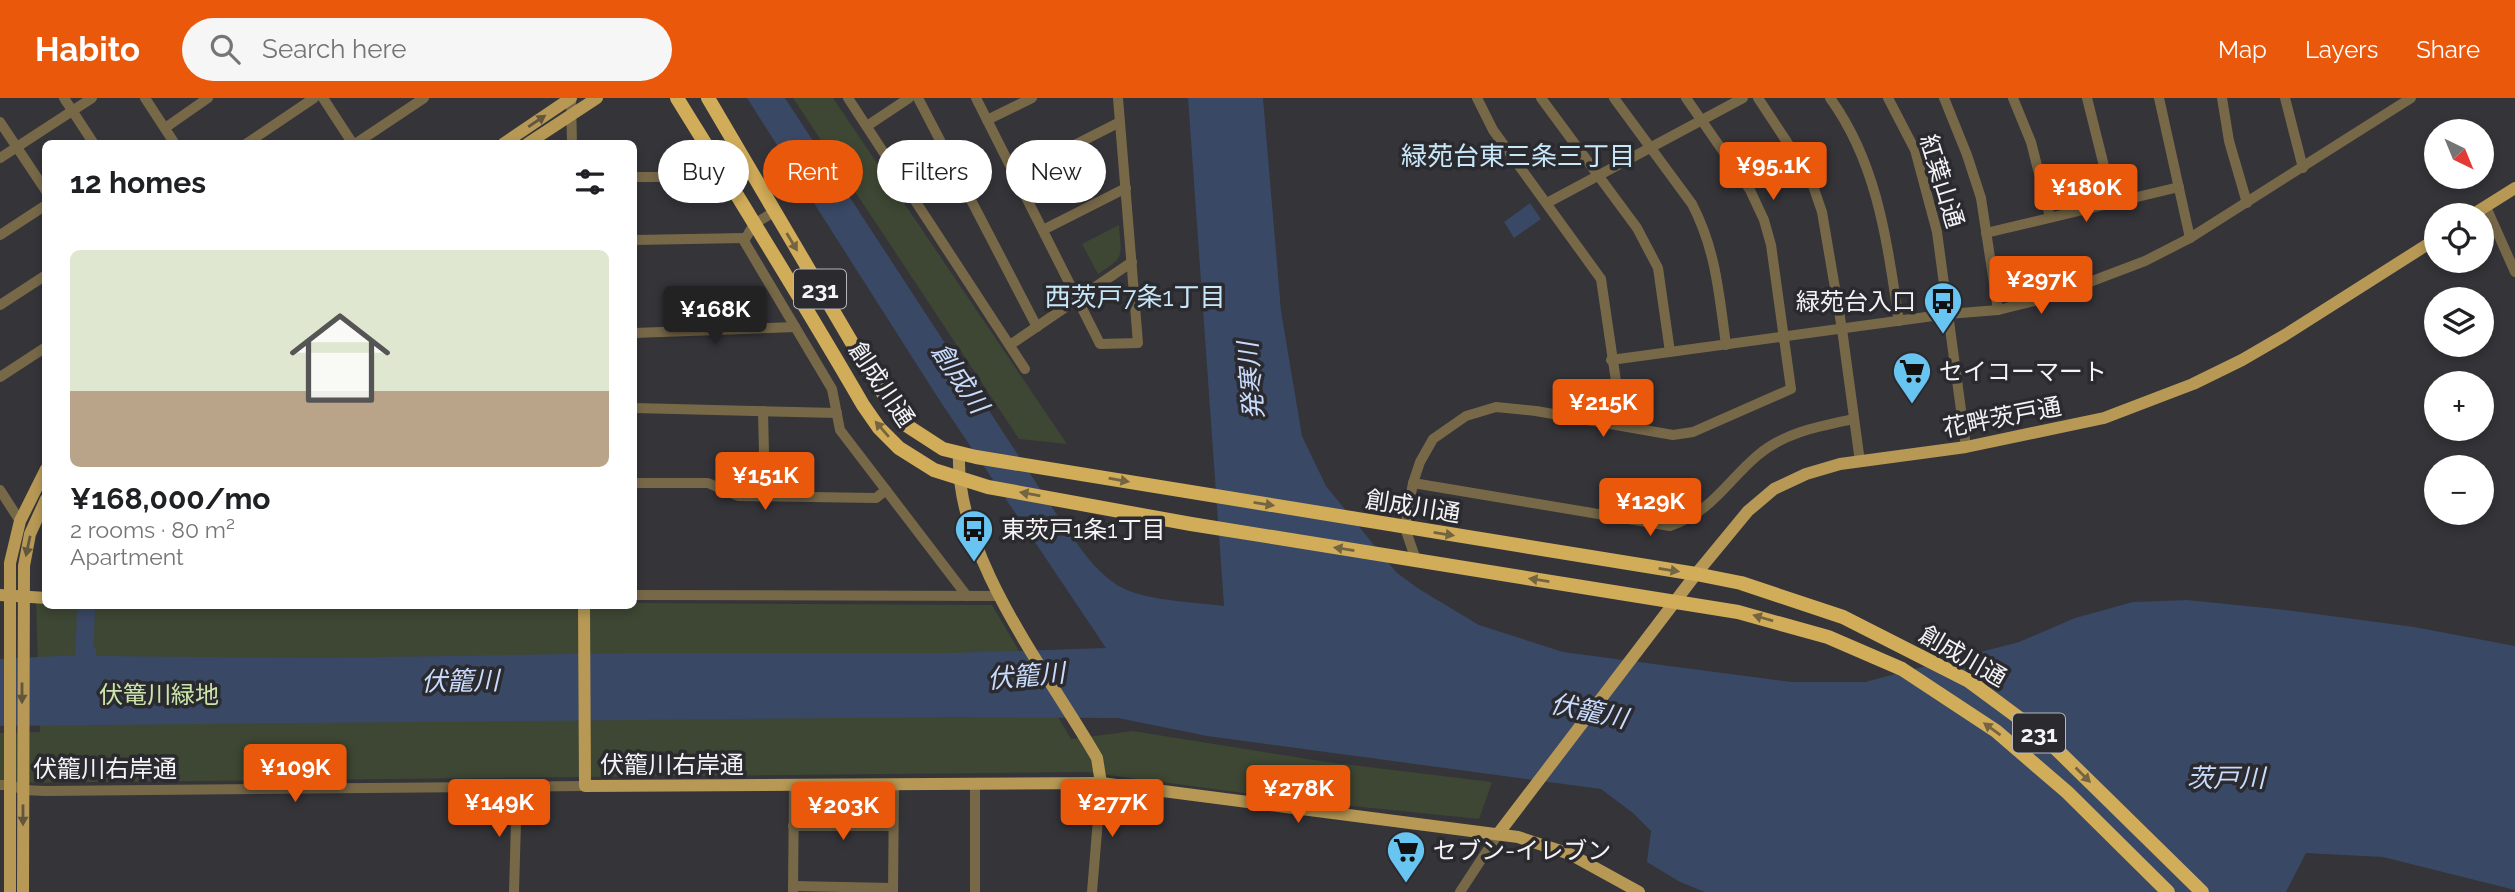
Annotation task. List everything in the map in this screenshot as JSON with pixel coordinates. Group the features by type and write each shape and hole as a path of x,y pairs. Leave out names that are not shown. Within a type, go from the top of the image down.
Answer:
{"highway":[{"name":"創成川通","path":"677,98 703,140"},
{"name":"創成川通","path":"708,98 875,382 906,425 943,449 976,457 1696,574 1741,583 1843,617 1969,681 2042,735 2202,892"},
{"name":"創成川通","path":"741,203 879,428 899,448 934,470 988,487 1191,524 1738,611 1828,637 1902,669 1996,730 2067,792 2168,892"}],"main road":[{"path":"509,140 571,98"},
{"path":"533,140 597,98"},
{"path":"2491,203 2515,188"},
{"name":"花畔茨戸通","path":"1498,834 1696,574 1748,511 1774,489 1807,474 1840,464 1966,447 2104,418 2193,384 2242,360 2424,247"},
{"path":"959,453 958,479 990,580 1097,758 1101,783"},
{"path":"15,639 4,595 20,521 42,477"},
{"path":"10,892 12,787 16,746 15,639 30,534 42,508"},
{"path":"4,595 42,597"},
{"path":"584,609 585,786"},
{"name":"伏籠川右岸通","path":"585,786 1101,783 1518,837 1557,849 1639,892"},
{"path":"12,787 23,892"}],"street":[{"path":"64,98 92,140"},
{"path":"0,158 92,98"},
{"path":"145,98 172,140"},
{"path":"164,128 208,98"},
{"path":"252,140 314,98"},
{"path":"323,98 351,140"},
{"path":"571,98 572,140"},
{"path":"848,98 1025,369"},
{"path":"867,126 909,98"},
{"path":"918,98 1037,327"},
{"path":"976,98 1006,157"},
{"path":"988,120 1032,98"},
{"path":"1029,203 1100,344 1138,343 1118,98"},
{"path":"1477,98 1493,130 1601,279 1617,388 1619,425"},
{"path":"1541,98 1637,228 1658,268 1670,352"},
{"path":"1614,98 1692,204 1702,223 1712,249 1726,345"},
{"path":"1414,560 1405,528 1413,483 1420,462 1433,439 1466,416 1496,407 1673,435 1693,432 1791,389 1771,245 1763,219 1750,190 1686,98"},
{"path":"1547,203 1743,98"},
{"path":"1758,98 1810,177 1822,212 1842,329 1860,462"},
{"path":"1830,98 1855,142 1878,202 1887,239 1899,321"},
{"name":"紅葉山通","path":"1888,98 1915,150 1937,232 1966,447"},
{"path":"1944,98 1981,198 1998,310"},
{"path":"2013,98 2031,142 2050,217"},
{"path":"2087,98 2113,202"},
{"path":"2159,98 2190,238"},
{"path":"2222,98 2229,141 2247,203"},
{"path":"1611,360 1948,314 1998,310 2050,297 2098,281 2190,238 2411,98"},
{"path":"2287,99 2302,167"},
{"path":"360,140 418,100"},
{"path":"0,122 42,185"},
{"path":"1084,140 1120,122"},
{"path":"637,177 658,177"},
{"path":"1986,233 2179,187"},
{"path":"1042,230 1126,188"},
{"path":"0,235 42,208"},
{"path":"774,212 754,224 744,241 832,388 841,430 967,596"},
{"path":"2494,224 2515,272"},
{"path":"637,240 745,238"},
{"path":"1010,345 1132,262"},
{"path":"0,304 42,278"},
{"path":"637,333 795,327"},
{"path":"0,377 42,350"},
{"path":"637,408 837,413"},
{"path":"763,411 765,496"},
{"path":"1413,483 1670,526 1700,512 1744,468 1773,445 1805,430 1854,419"},
{"path":"637,483 708,483 738,496 876,498 886,490"},
{"path":"0,490 20,521"},
{"path":"637,595 999,596"},
{"path":"1092,892 1101,783"},
{"path":"975,784 975,892"},
{"path":"794,785 793,889 892,890 894,785"},
{"path":"514,892 517,786"},
{"name":"伏籠川右岸通","path":"12,787 585,786"},
{"path":"793,826 893,826"},
{"path":"1460,892 1498,834"}],"green space":[{"path":"793,98 833,98 861,140 821,140"},
{"path":"863,142 877,163 877,203 904,203 1067,444 1019,439 863,203"},
{"path":"1119,225 1120,255 1098,274 1082,244"},
{"name":"伏篭川緑地","path":"36,601 42,601 42,609 637,609 637,603 992,605 1071,739 1133,731 1327,762 1492,782 1479,819 1303,801 1086,772 0,783 0,733 40,732"}],"water":[{"path":"747,98 785,98 812,140 774,140"},
{"path":"1188,98 1263,98 1281,311 1302,436 1326,486 1396,572 1419,589 1479,625 1563,652 1792,682 1865,682 2019,642 2075,618 2133,602 2187,600 2286,610 2414,627 2515,646 2515,890 2383,857 2306,853 2286,892 1705,892 1680,882 1647,862 1651,831 1633,813 1601,789 1207,736 1118,718 952,717 0,726 0,659 77,655 77,648 81,648 81,644 92,644 92,648 96,648 96,656 322,658 630,653 950,653 1106,648 940,401 814,203 854,203 1063,524 1101,572 1117,585 1154,598 1224,606"},
{"path":"1530,203 1541,219 1514,238 1504,222"}],"waterway":[{"path":"84,667 86,609"}],"place":[{"name":"緑苑台入口","path":"1943,335"},
{"name":"セイコーマート","path":"1912,405"},
{"name":"東茨戸1条1丁目","path":"974,563"},
{"name":"セブン-イレブン","path":"1406,884"}],"district":[{"name":"緑苑台東三条三丁目","path":"1518,156"},
{"name":"西茨戸7条1丁目","path":"1135,297"}],"water label":[{"name":"創成川","path":"960,378"},
{"name":"発寒川","path":"1251,381"},
{"name":"伏籠川","path":"1026,676"},
{"name":"伏籠川","path":"460,681"},
{"name":"伏籠川","path":"1589,711"},
{"name":"茨戸川","path":"2226,778"}]}
